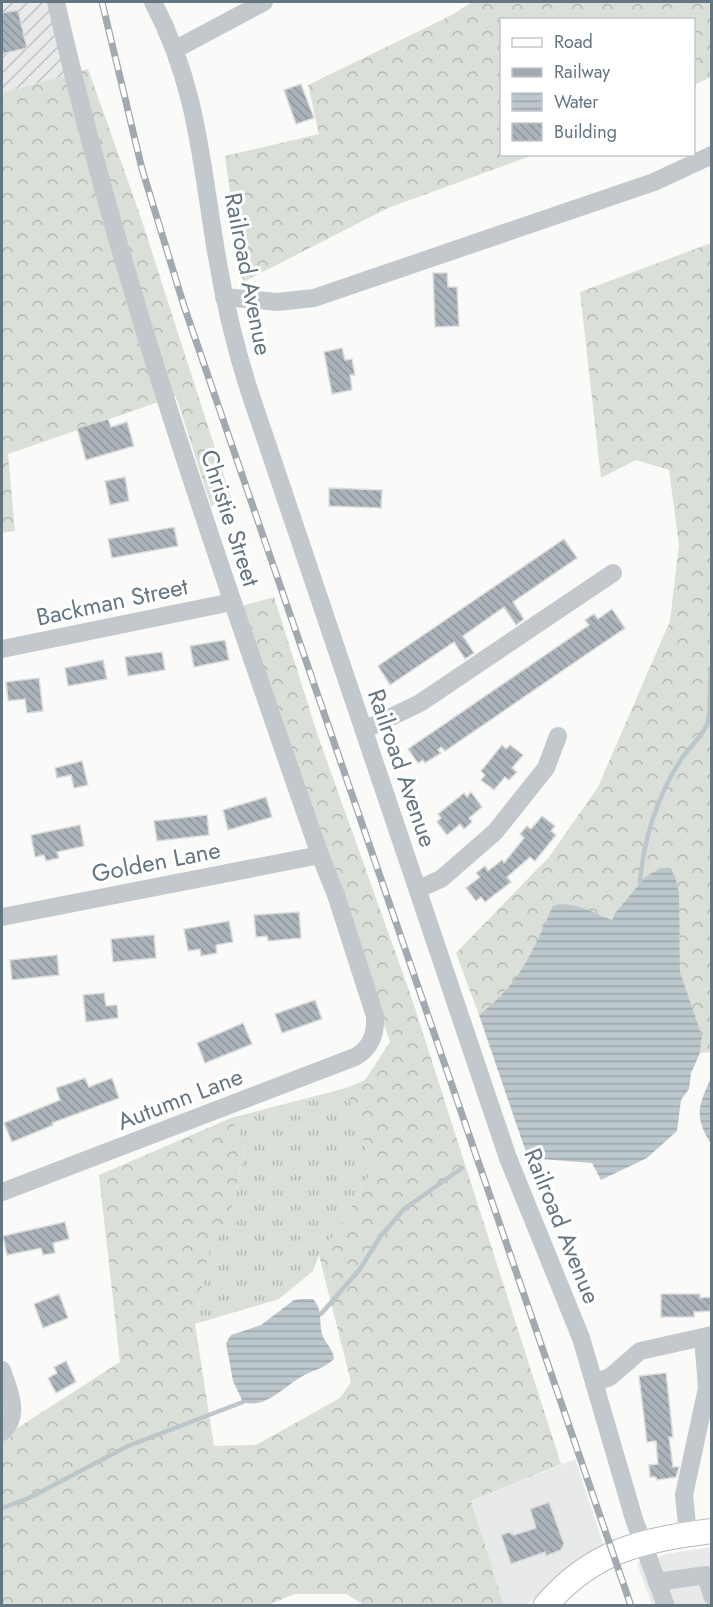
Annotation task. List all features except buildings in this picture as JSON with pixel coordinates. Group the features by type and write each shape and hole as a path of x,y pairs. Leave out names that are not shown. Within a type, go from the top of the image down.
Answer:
{"main road":[{"path":"545,1605 582,1571 612,1553 642,1542 700,1533"}],"street":[{"name":"Christie Street","path":"56,2 85,129 131,292 232,602 336,895 375,1016 371,1042"},
{"name":"Railroad Avenue","path":"153,2 176,49 200,138 224,297 249,390 508,1158 578,1331 642,1542 666,1605"},
{"path":"176,49 264,2"},
{"path":"224,297 277,302 314,298 654,182 711,155"},
{"path":"364,730 420,703 613,573"},
{"name":"Backman Street","path":"2,649 232,602"},
{"path":"418,889 441,879 495,832 546,768 558,736"},
{"name":"Golden Lane","path":"2,917 320,855"},
{"name":"Autumn Lane","path":"2,1192 355,1057 371,1042"},
{"path":"594,1383 610,1377 640,1351 707,1336 707,1388 684,1495 700,1533"},
{"path":"2,1370 12,1402 7,1425"},
{"path":"657,1582 706,1575 711,1596"},
{"path":"702,1605 711,1603"}],"shaded area":[{"path":"2,2 64,2 79,72 2,93"},
{"path":"575,1459 604,1547 526,1605 504,1605 471,1501"},
{"path":"711,1547 711,1605 652,1605 637,1563 667,1554"}],"green space":[{"path":"472,2 711,2 711,77 695,85 695,18 500,18 500,156 530,156 388,208 243,282 225,156 319,134 308,85 452,15"},
{"path":"88,69 140,215 231,498 211,506 176,396 8,454 15,531 2,533 2,93"},
{"path":"711,243 711,1052 700,1053 702,1036 680,972 679,922 645,877 615,913 612,920 574,906 554,906 532,953 516,978 494,1003 479,1015 456,953 549,857 598,787 670,621 679,545 669,470 636,460 601,478 580,292"},
{"path":"274,597 318,736 412,999 561,1464 471,1501 504,1605 364,1605 346,1594 295,1594 265,1606 2,1606 2,1438 120,1362 99,1175 231,1118 245,1146 230,1219 209,1252 195,1324 214,1446 256,1445 340,1398 351,1382 319,1255 337,1231 373,1169 346,1088 365,1080 390,1042 242,606"},
{"path":"346,1088 373,1169 337,1231 319,1255 313,1271 279,1299 195,1324 209,1252 231,1214 245,1147 231,1118"}],"water":[{"path":"661,868 668,868 675,876 679,893 680,972 702,1036 700,1053 691,1073 689,1089 681,1100 677,1131 647,1158 601,1180 592,1163 528,1158 479,1015 494,1003 516,978 531,953 553,906 575,906 612,920 615,913 645,877"},
{"path":"711,1078 711,1144 702,1126 700,1111 703,1096"},
{"path":"313,1299 316,1304 320,1313 323,1337 334,1359 266,1400 251,1404 243,1402 233,1381 226,1343 231,1335 261,1325 294,1300"}],"waterway":[{"path":"640,883 644,850 659,802 673,772 707,725 710,711 712,666"},
{"path":"321,1314 360,1269 380,1237 404,1209 462,1168"},
{"path":"2,1508 29,1498 128,1446 243,1402"}],"railway":[{"path":"102,2 142,169 184,306 631,1606"}]}
